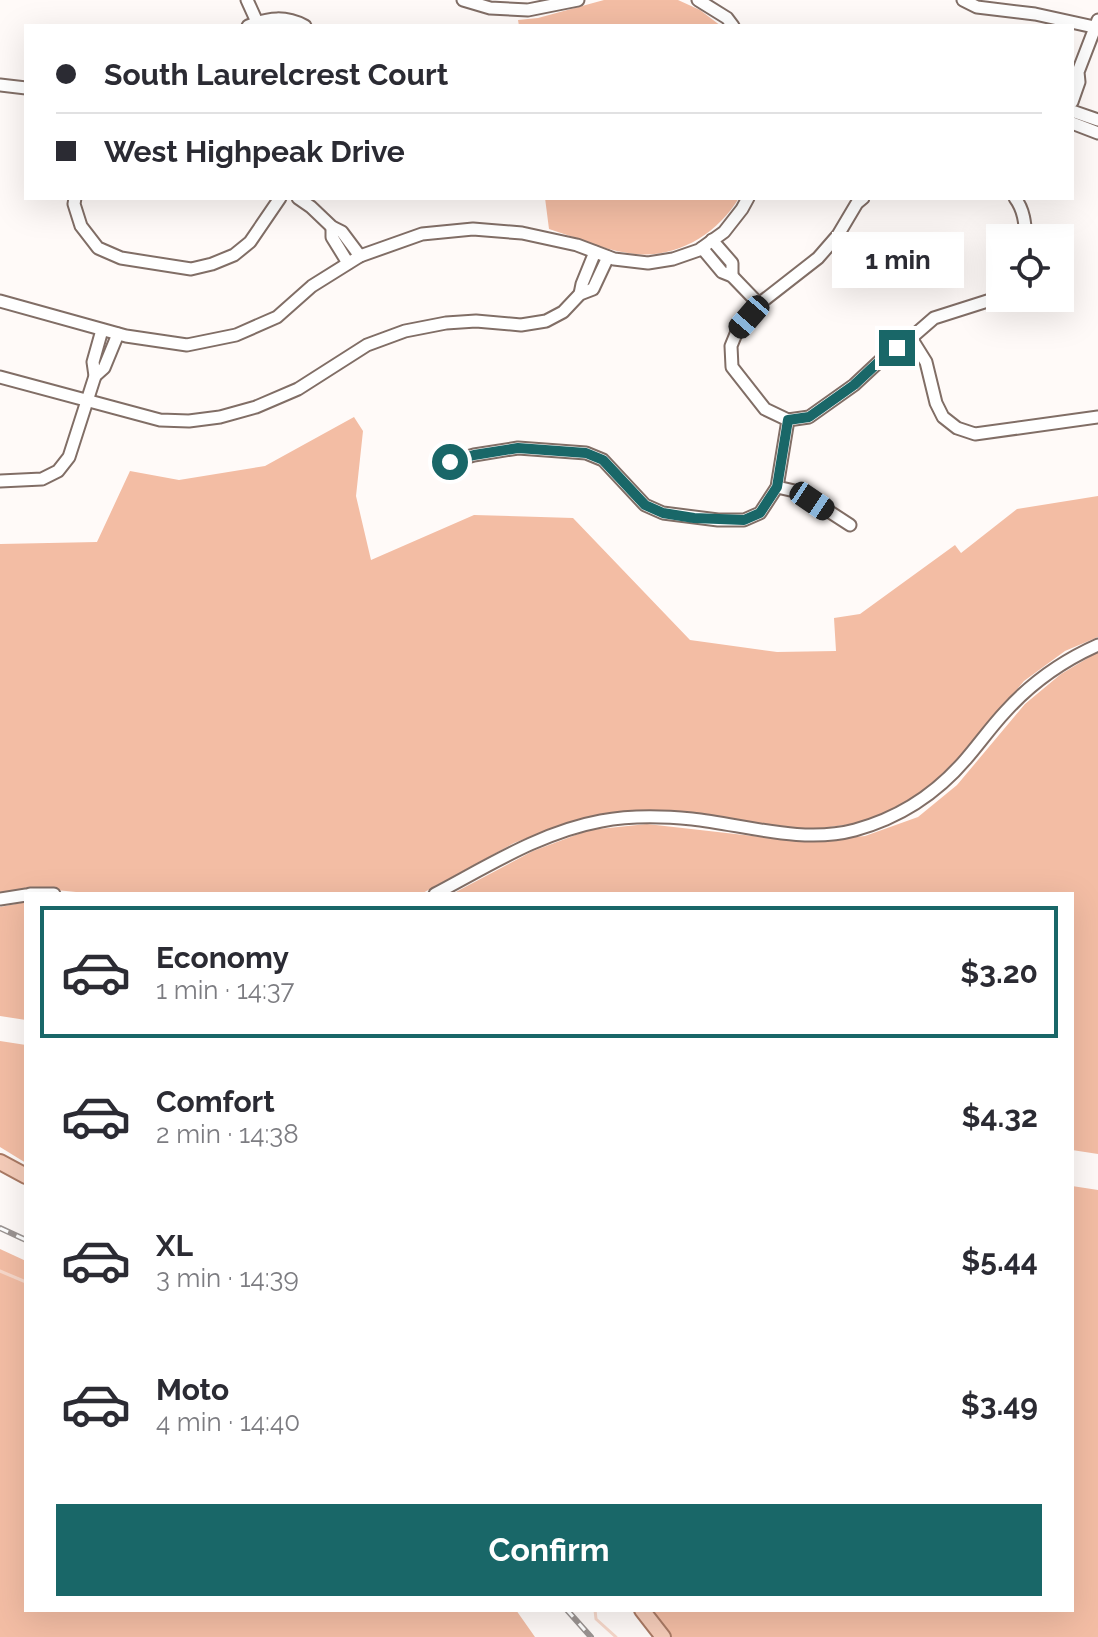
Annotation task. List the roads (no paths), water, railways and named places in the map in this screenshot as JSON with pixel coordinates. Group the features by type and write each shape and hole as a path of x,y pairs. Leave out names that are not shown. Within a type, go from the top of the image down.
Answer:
{"main road":[{"path":"0,1162 24,1175"},
{"path":"644,1612 663,1637"}],"street":[{"path":"247,0 253,24 287,17 301,24"},
{"path":"463,0 490,8 528,10 578,0"},
{"path":"698,0 732,24"},
{"path":"963,0 977,7 1097,25 1075,73 1079,82 1074,96"},
{"path":"0,85 24,88"},
{"path":"1074,112 1098,120"},
{"path":"1074,124 1098,133"},
{"path":"75,200 81,226 98,248 121,258 191,269 234,255 250,242 279,200"},
{"path":"301,200 342,232 360,256"},
{"path":"0,301 118,334 187,345 236,335 277,317 312,286 360,256 422,234 473,229 522,233 577,245 614,259 648,263 673,259 707,244 724,232 747,200"},
{"path":"861,200 838,235 818,258 759,304 738,329 731,346 732,367 765,409 788,420 809,417 854,385 934,318 986,301"},
{"path":"1017,200 1025,224"},
{"path":"332,227 332,237 348,263"},
{"path":"707,244 732,263 732,276 759,304"},
{"path":"580,294 595,252"},
{"path":"0,377 160,420 189,421 220,417 256,407 298,389 367,345 405,331 446,323 476,321 521,325 546,321 563,312 580,294 593,289 608,257"},
{"path":"0,481 42,479 58,471 69,457 95,376 93,362 102,330"},
{"path":"95,376 104,368 118,334"},
{"path":"911,338 926,362 936,403 943,417 957,428 975,434 1098,417"},
{"path":"450,462 518,448 586,453 603,460 645,505 663,513 744,520 760,513 777,487 788,420"},
{"path":"777,487 799,492 850,525"},
{"path":"439,892 549,836 600,821 661,817 816,835 854,831 892,817 931,795 964,762 1005,711 1040,679 1072,657 1098,645"},
{"path":"0,899 24,895"}],"waterway":[{"path":"0,1271 24,1281"},
{"path":"595,1612 596,1619 616,1637"}],"railway":[{"path":"0,1228 24,1239"},
{"path":"569,1612 591,1637"}]}
